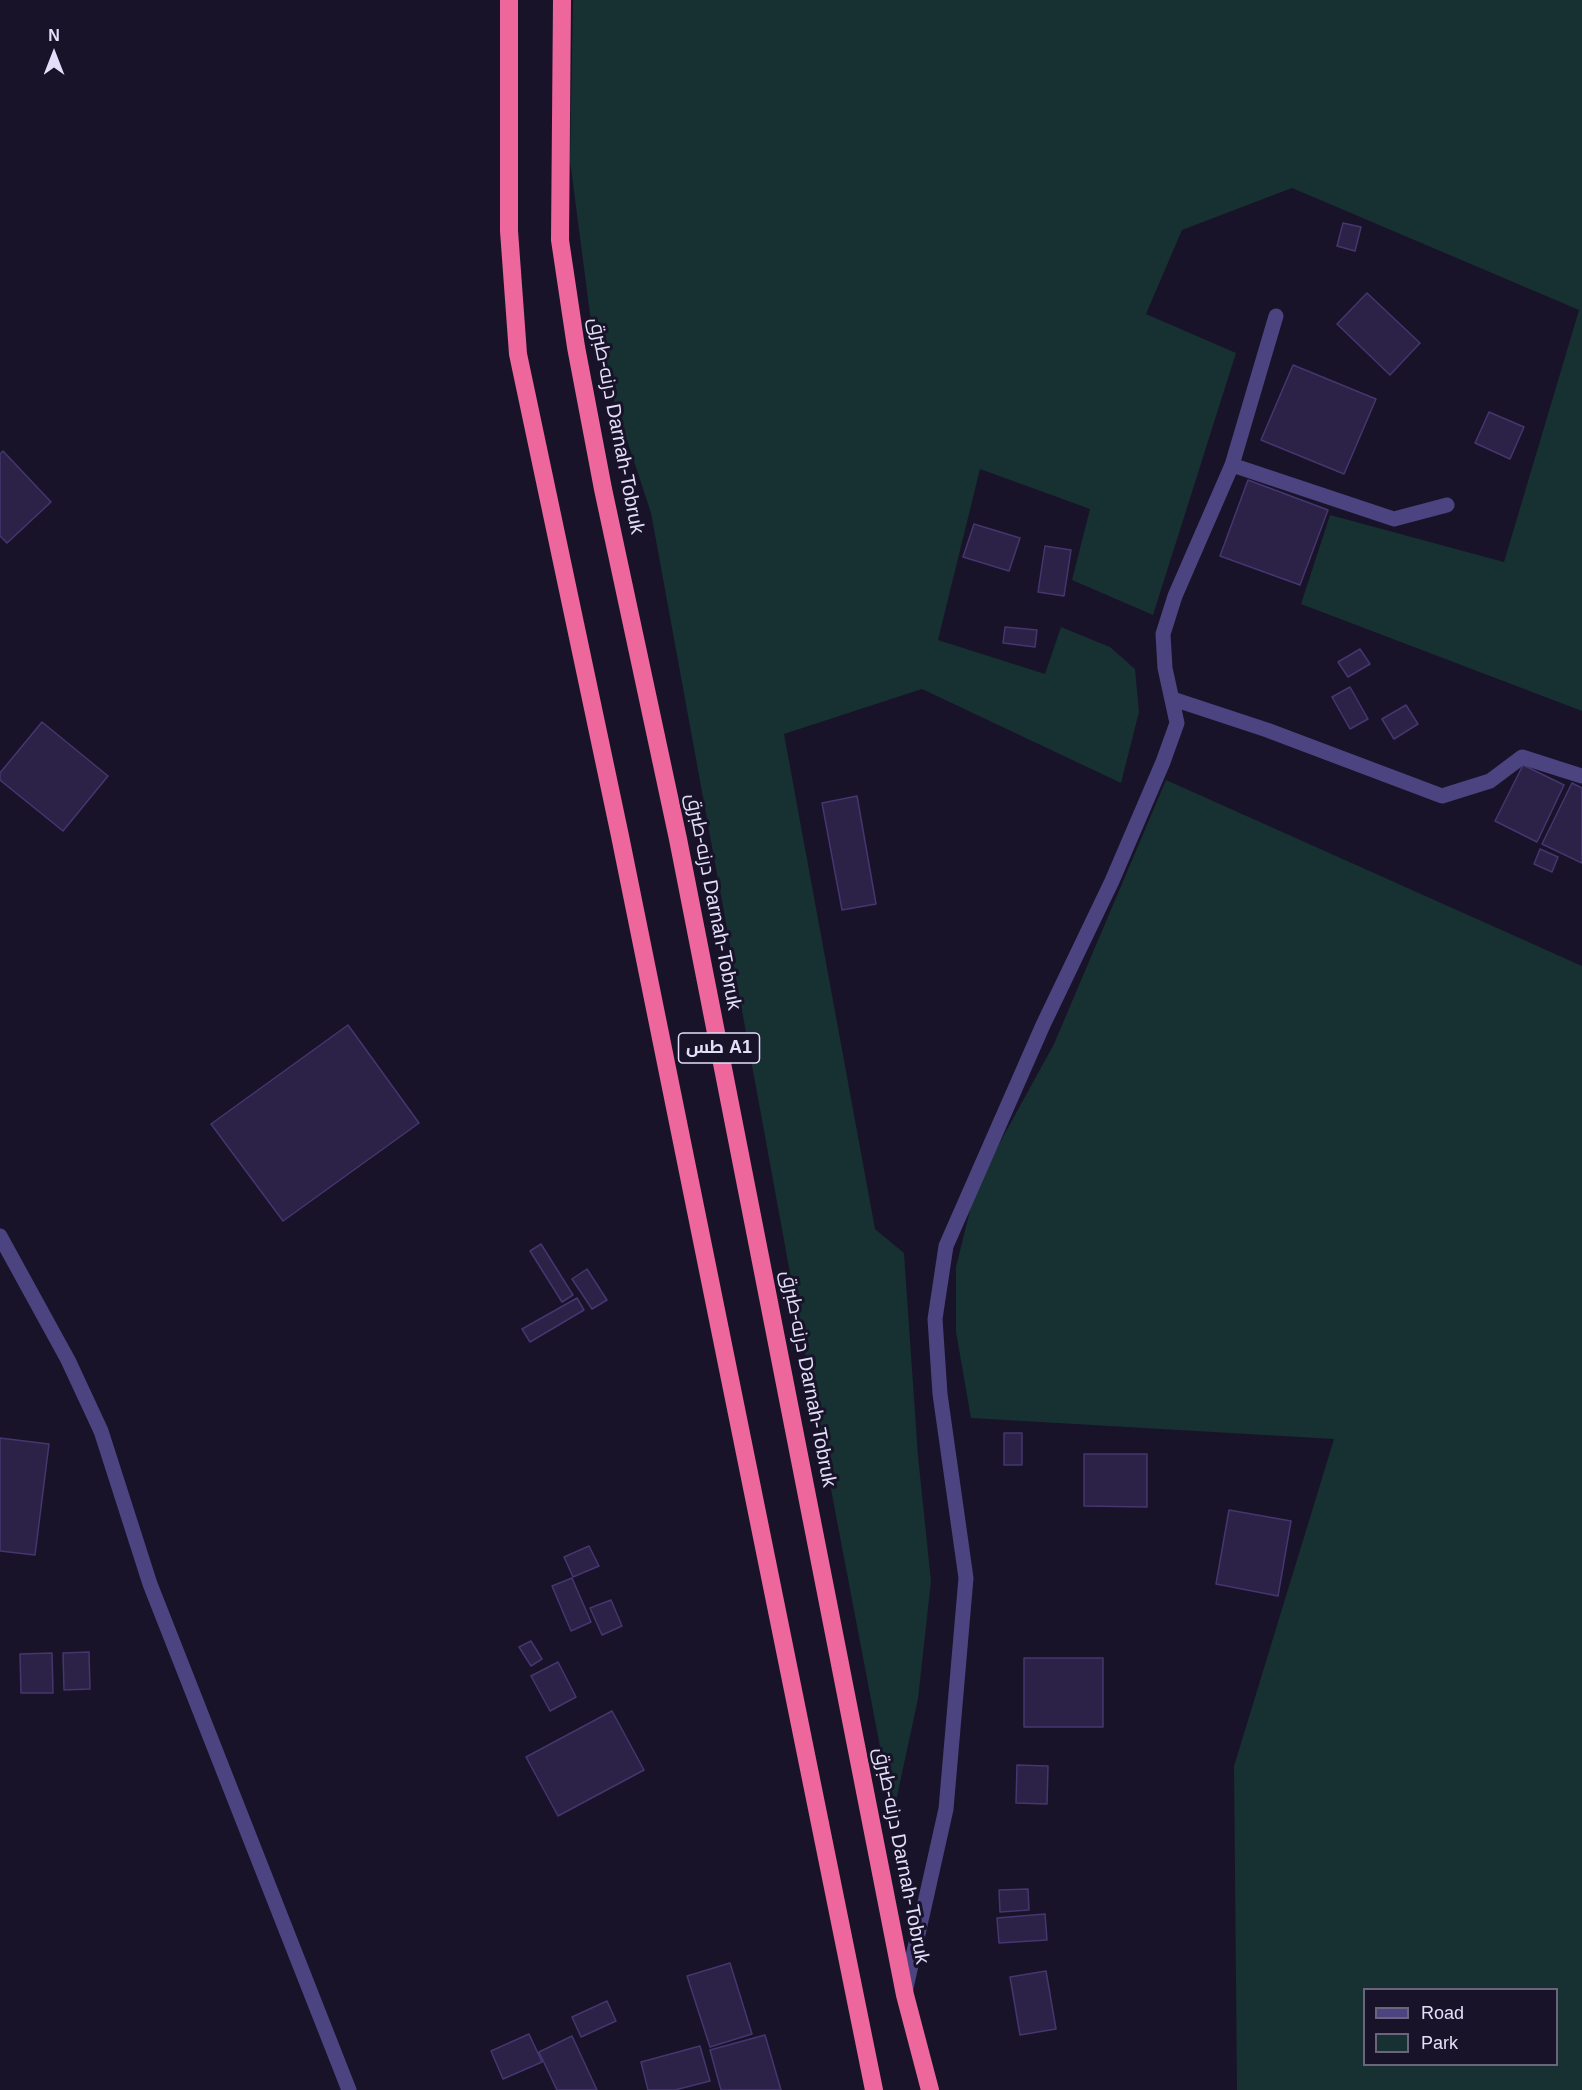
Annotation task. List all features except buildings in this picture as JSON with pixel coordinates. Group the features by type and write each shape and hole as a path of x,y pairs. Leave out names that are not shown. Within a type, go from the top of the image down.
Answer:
{"highway":[{"name":"طس A1","path":"509,0 509,231 518,354 620,836 874,2090"},
{"name":"درنه-طبرق Darnah-Tobruk","path":"562,0 560,240 576,347 678,838 905,1995 930,2090"}],"street":[{"path":"905,1995 946,1809 966,1578 940,1394 935,1319 946,1246 1043,1025 1112,881 1164,762 1177,723 1165,668 1164,634 1175,597 1232,465 1276,316"},
{"path":"1232,465 1394,519 1447,505"},
{"path":"1173,699 1267,730 1442,796 1490,781 1522,757 1582,776"},
{"path":"0,1236 68,1360 100,1431 150,1584 349,2090"}],"green space":[{"path":"573,0 1582,0 1582,711 1301,604 1330,515 1504,562 1579,310 1292,188 1182,230 1146,314 1236,353 1153,615 1072,580 1090,509 980,469 938,640 1045,674 1061,627 1110,647 1135,669 1139,712 1121,783 922,689 784,734 875,1229 904,1253 918,1456 931,1581 918,1699 893,1815 794,1295 651,513 593,337 570,161"},
{"path":"1166,780 1582,966 1582,2090 1237,2090 1234,1766 1334,1439 971,1418 956,1332 956,1267 976,1186 1054,1044"}]}
